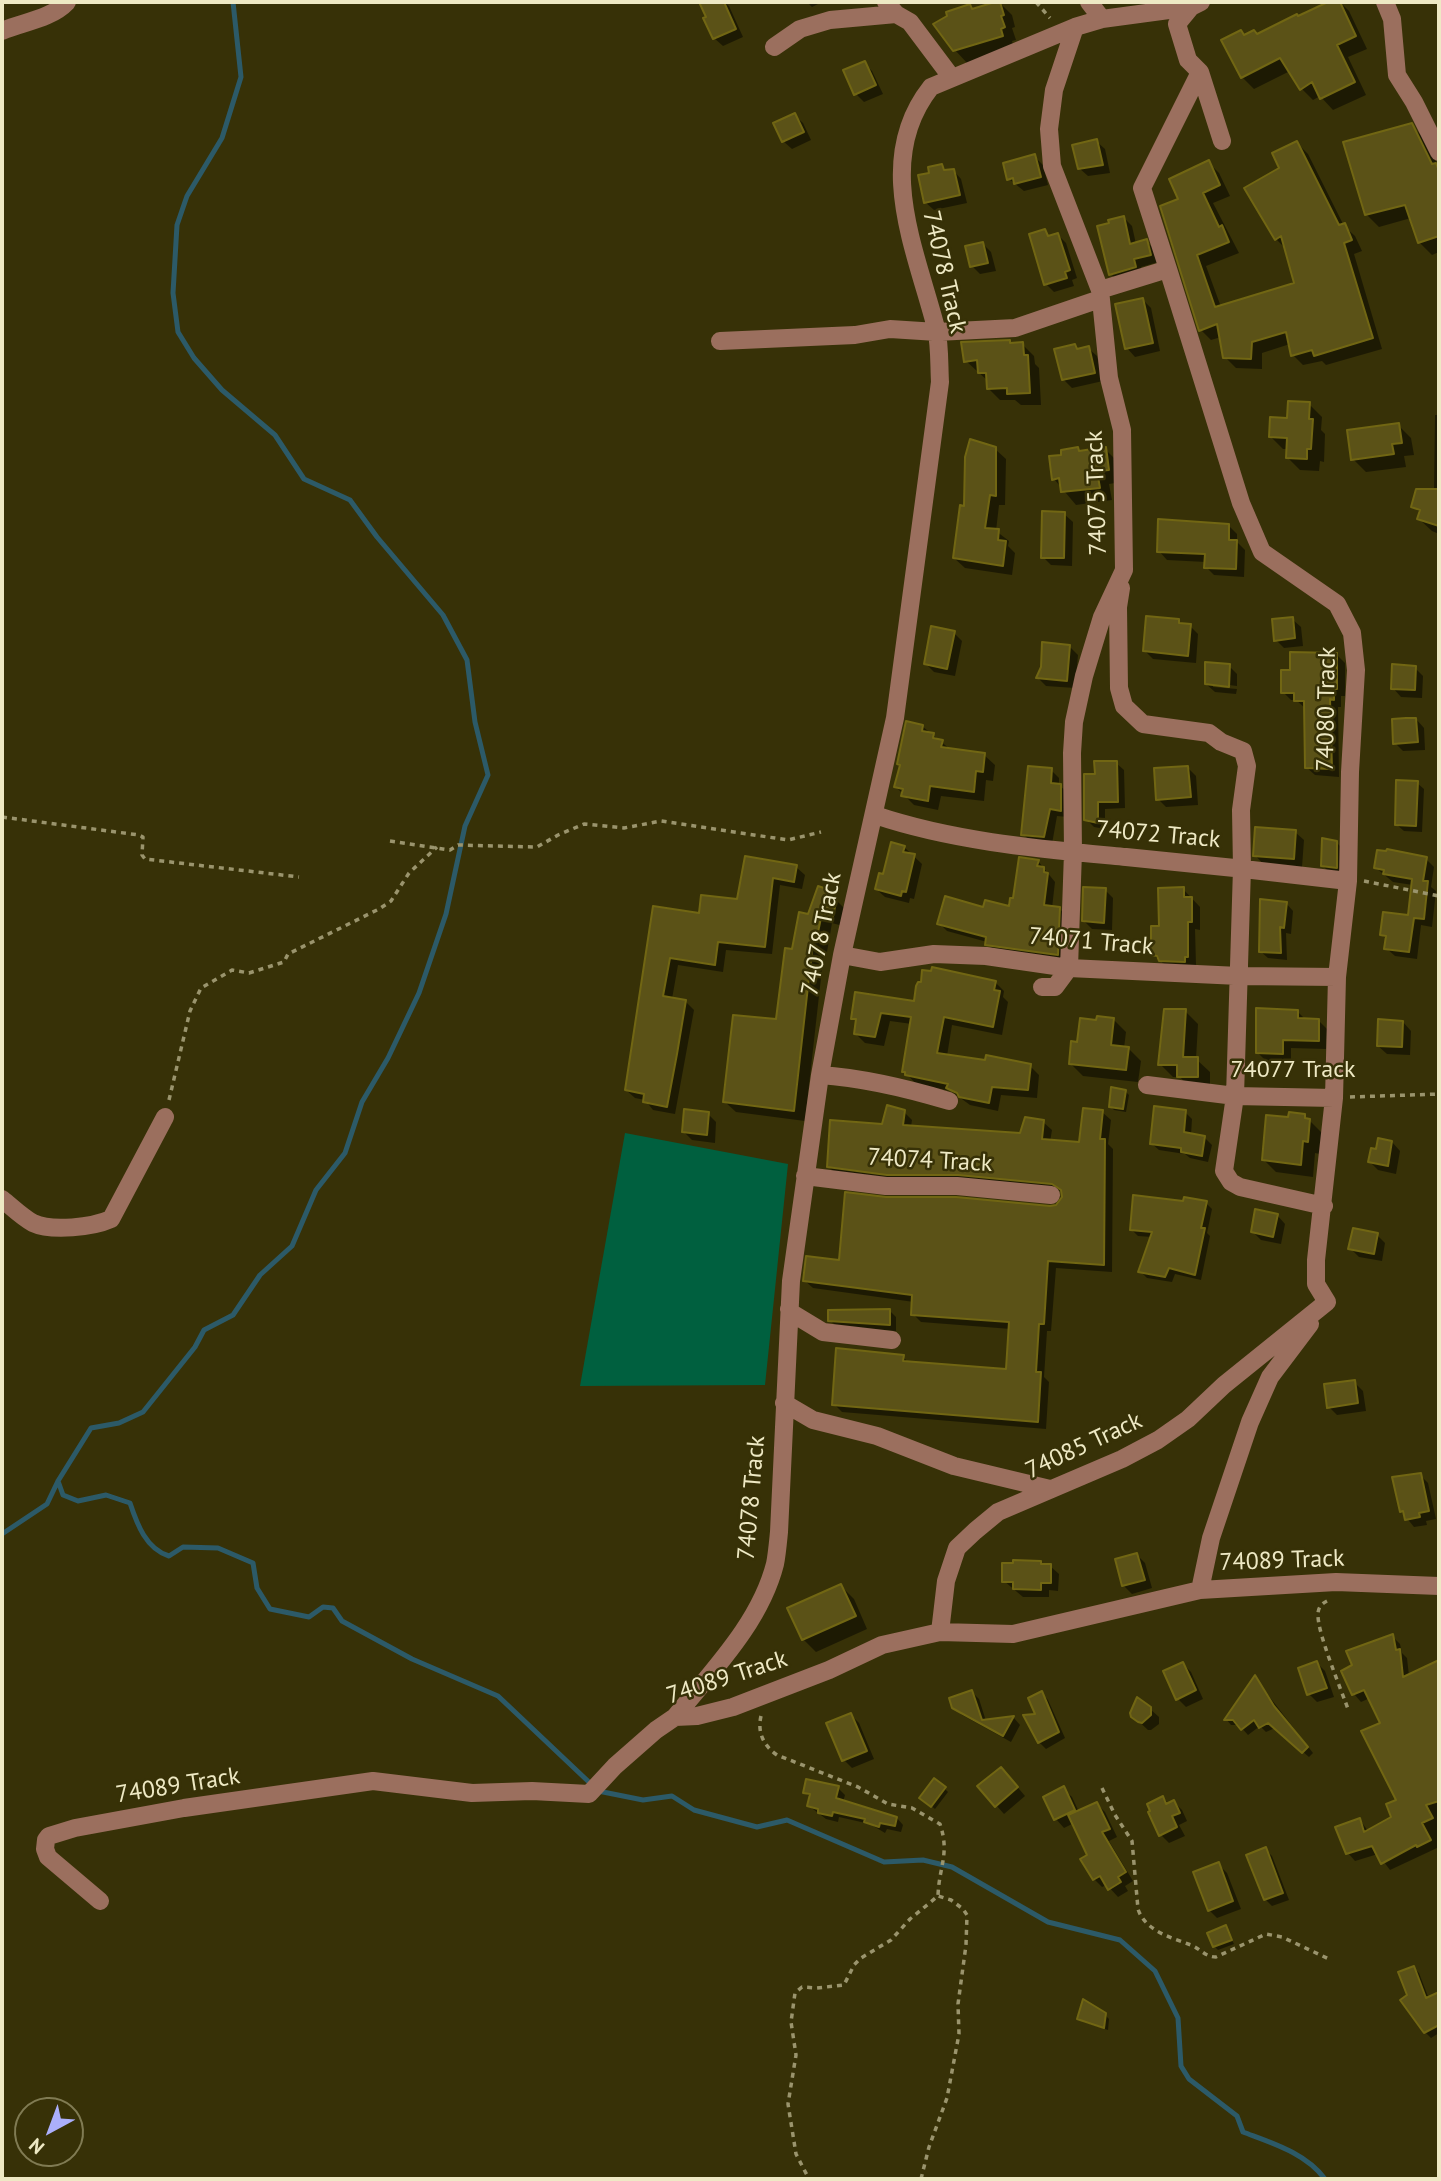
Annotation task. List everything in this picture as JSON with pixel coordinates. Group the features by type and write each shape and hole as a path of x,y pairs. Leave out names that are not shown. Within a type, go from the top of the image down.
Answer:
{"street":[{"path":"2,32 43,17 67,2"},
{"path":"1088,2 1102,19"},
{"path":"1385,2 1392,19 1397,75 1439,152"},
{"path":"1196,5 1177,24 1188,60 1200,72 1222,141"},
{"name":"74078 Track","path":"675,1717 744,1630 759,1603 774,1565 779,1532 789,1308 805,1176 842,955 895,718 939,394 937,332 906,228 902,193 907,138 919,103 931,87 1075,27 1102,19 1196,5"},
{"path":"774,47 800,29 891,8 910,22 952,78"},
{"name":"74075 Track","path":"1069,968 1074,722 1084,676 1102,617 1124,570 1122,430 1110,377 1100,295 1052,166 1049,130 1054,90 1075,27"},
{"name":"74080 Track","path":"1200,72 1142,188 1241,503 1262,552 1337,604 1352,633 1356,670 1350,772 1348,881 1337,978 1334,1098 1324,1206"},
{"path":"720,341 855,335 891,329 937,332 1015,328 1168,269"},
{"path":"1124,570 1118,607 1119,688 1124,706 1143,724 1216,736 1221,742 1243,751 1247,766 1241,810 1242,868 1235,1096 1224,1171 1231,1182 1240,1186 1324,1206 1315,1284 1326,1302 1270,1377 1250,1422 1211,1538 1200,1590"},
{"name":"74072 Track","path":"875,815 914,828 1073,852 1348,881"},
{"name":"74071 Track","path":"842,955 880,962 934,954 986,956 1069,968 1337,978"},
{"path":"1042,987 1055,987 1069,968"},
{"path":"820,1075 851,1077 910,1089 948,1101"},
{"name":"74077 Track","path":"1147,1085 1235,1096 1334,1098"},
{"path":"2,1199 35,1224 72,1228 97,1225 111,1219 165,1117"},
{"name":"74074 Track","path":"805,1176 886,1186 957,1186 1051,1195"},
{"name":"74085 Track","path":"940,1632 947,1581 957,1548 998,1512 1122,1459 1158,1440 1188,1419 1247,1366 1326,1302"},
{"path":"789,1308 790,1312 823,1332 892,1339"},
{"path":"784,1403 813,1420 877,1436 954,1466 1050,1489"},
{"name":"74089 Track","path":"100,1901 48,1857 45,1849 49,1836 75,1828 184,1808 373,1781 472,1793 532,1791 589,1794 615,1766 675,1717 697,1716 733,1707 829,1670 882,1645 940,1632 1013,1634 1200,1590 1336,1582 1439,1586"}],"path":[{"path":"2,817 139,835 143,837 142,855 145,859 299,877"},
{"path":"390,841 450,850 458,845 537,847 584,824 625,828 661,821 788,840 821,832"},
{"path":"165,1117 190,1012 201,988 232,970 249,973 284,962 288,954 379,909 391,901 409,873 437,847"},
{"path":"1348,881 1371,881 1439,896"},
{"name":"74077 Track","path":"1334,1098 1377,1094 1439,1094"},
{"path":"1336,1582 1339,1590 1322,1604 1318,1612 1321,1632 1349,1712"},
{"path":"773,1690 766,1696 759,1725 766,1748 777,1755 858,1787 888,1804 912,1808 940,1824 946,1841 938,1896 910,1919 891,1940 861,1958 849,1973 849,1980 845,1985 802,1987 795,1993 791,2022 796,2055 788,2104 796,2154 810,2179"},
{"path":"1102,1788 1132,1841 1138,1909 1141,1917 1156,1931 1163,1932 1174,1941 1191,1945 1211,1957 1266,1934 1282,1937 1331,1960"},
{"path":"920,2179 947,2098 959,2034 958,2004 966,1945 967,1915 951,1900 938,1896"}],"green space":[{"path":"625,1133 788,1164 765,1385 580,1386"}],"building":[{"path":"699,2 724,2 736,29 713,39"},
{"path":"1000,2 1004,15 1001,16 1005,27 1001,29 1003,36 953,51 933,24 947,16 946,12 970,4 972,9"},
{"path":"1328,2 1340,2 1356,36 1337,45 1355,82 1320,99 1312,82 1300,90 1280,58 1241,78 1221,40 1241,30 1244,35 1254,30 1257,34"},
{"path":"865,61 876,85 854,95 843,70"},
{"path":"795,113 804,132 782,142 773,123"},
{"path":"1412,123 1432,164 1436,163 1439,171 1439,236 1418,243 1405,205 1365,215 1343,142"},
{"path":"1097,139 1103,165 1078,169 1072,145"},
{"path":"1297,141 1339,225 1345,223 1352,240 1344,243 1373,338 1314,356 1312,350 1291,356 1286,332 1252,342 1251,359 1223,358 1217,324 1199,331 1160,206 1178,199 1169,179 1209,160 1220,185 1203,193 1229,242 1197,255 1215,307 1294,283 1281,236 1275,240 1244,188 1279,168 1272,153"},
{"path":"1035,154 1041,177 1014,184 1013,178 1007,180 1003,163"},
{"path":"942,164 944,170 954,169 960,195 924,203 918,175 929,173 928,167"},
{"path":"1124,216 1130,244 1147,239 1151,255 1134,259 1136,267 1109,275 1097,226"},
{"path":"1045,229 1048,236 1058,233 1070,270 1065,272 1067,278 1044,285 1029,234"},
{"path":"983,242 988,263 970,267 965,246"},
{"path":"1143,298 1153,343 1125,349 1115,304"},
{"path":"1010,340 1010,343 1023,342 1024,355 1028,355 1030,393 1007,394 1007,388 987,389 986,373 978,373 977,360 964,362 961,342"},
{"path":"1075,344 1077,349 1089,346 1095,373 1062,380 1054,349"},
{"path":"1288,401 1310,402 1309,419 1313,419 1311,449 1307,449 1307,459 1286,458 1287,438 1269,437 1270,417 1287,418"},
{"path":"1399,423 1402,443 1392,444 1394,454 1351,460 1347,430"},
{"path":"970,439 996,447 996,496 990,495 985,528 999,529 998,540 1006,541 1003,566 953,558 960,505 964,506 965,457"},
{"path":"1078,447 1079,451 1106,447 1109,470 1097,471 1100,488 1061,492 1059,478 1052,480 1049,456 1061,455 1061,450"},
{"path":"1416,489 1439,489 1439,526 1417,519 1420,510 1411,507"},
{"path":"1042,511 1065,512 1064,558 1041,558"},
{"path":"1158,519 1229,524 1229,540 1237,540 1236,569 1204,568 1205,554 1157,552"},
{"path":"1146,616 1179,619 1179,623 1191,624 1188,656 1143,651"},
{"path":"1293,617 1295,638 1274,641 1272,619"},
{"path":"931,626 955,631 947,669 924,664"},
{"path":"1042,642 1070,645 1067,681 1036,678 1041,667"},
{"path":"1290,652 1337,653 1337,689 1334,689 1334,700 1330,699 1332,769 1305,768 1304,701 1294,701 1294,693 1281,693 1281,670 1290,670"},
{"path":"1205,662 1230,664 1229,687 1205,684"},
{"path":"1392,664 1416,666 1415,690 1391,689"},
{"path":"1416,718 1418,742 1393,744 1392,719"},
{"path":"906,721 923,725 922,731 934,733 933,738 943,740 941,747 985,753 983,772 976,771 974,792 930,786 928,801 901,796 903,789 894,787"},
{"path":"1094,761 1117,761 1118,802 1098,802 1098,823 1084,820 1084,774 1095,774"},
{"path":"1028,766 1052,768 1051,783 1061,784 1061,811 1050,809 1044,837 1021,835"},
{"path":"1188,766 1191,797 1156,800 1154,768"},
{"path":"1396,780 1418,781 1416,826 1395,825"},
{"path":"1255,827 1296,830 1294,859 1253,856"},
{"path":"1322,838 1337,841 1337,868 1321,866"},
{"path":"891,842 905,846 903,852 915,854 906,892 902,891 901,896 875,889 879,873 883,874"},
{"path":"1387,849 1427,857 1423,881 1428,881 1424,919 1414,918 1409,952 1384,949 1386,936 1380,935 1383,912 1408,915 1412,879 1383,874 1384,870 1374,868 1377,850"},
{"path":"745,856 797,865 794,882 773,878 765,947 718,942 715,965 670,958 663,996 686,1000 677,1054 667,1107 643,1102 644,1094 625,1090 653,906 699,913 701,895 737,899"},
{"path":"1019,857 1039,860 1037,866 1044,867 1044,872 1048,873 1044,905 1060,907 1058,955 985,945 986,937 937,924 945,896 983,907 985,900 1009,906 1010,898 1013,898"},
{"path":"818,886 827,889 826,893 837,898 833,916 822,913 816,942 813,942 794,1111 723,1102 733,1015 776,1019 785,948 792,949 799,912 808,914"},
{"path":"1083,887 1106,888 1104,923 1082,921"},
{"path":"1184,887 1184,897 1192,897 1192,922 1188,922 1188,957 1185,957 1185,962 1159,961 1157,956 1151,955 1151,926 1159,926 1158,888"},
{"path":"1260,899 1287,902 1284,928 1280,927 1281,953 1259,952"},
{"path":"932,967 996,981 994,990 1000,991 993,1027 944,1017 937,1053 985,1060 986,1055 1031,1064 1028,1090 992,1087 989,1103 959,1097 957,1093 946,1088 948,1084 905,1075 905,1072 902,1072 911,1017 881,1013 875,1037 854,1034 856,1019 851,1019 855,992 914,1001 922,970 931,971"},
{"path":"1256,1008 1298,1010 1298,1018 1319,1019 1319,1041 1283,1040 1283,1054 1256,1053"},
{"path":"1164,1009 1186,1009 1183,1057 1198,1057 1198,1077 1177,1077 1177,1065 1158,1065"},
{"path":"1097,1016 1114,1018 1111,1045 1129,1047 1126,1070 1069,1064 1071,1041 1077,1042 1080,1018 1096,1020"},
{"path":"1378,1019 1403,1021 1402,1047 1377,1046"},
{"path":"1111,1087 1126,1090 1123,1109 1109,1107"},
{"path":"887,1105 905,1110 903,1125 1020,1133 1025,1117 1044,1120 1042,1139 1079,1142 1083,1108 1103,1110 1100,1139 1105,1139 1104,1265 1048,1261 1044,1324 1039,1324 1036,1372 1041,1372 1038,1422 832,1405 836,1348 904,1355 903,1361 1006,1369 1009,1322 911,1315 912,1295 803,1281 806,1256 839,1260 845,1192 886,1197 956,1197 1050,1206 1056,1205 1062,1197 1061,1190 1052,1184 958,1175 887,1175 827,1167 830,1120 882,1124"},
{"path":"1154,1106 1186,1110 1184,1132 1205,1136 1202,1156 1181,1152 1181,1148 1150,1144"},
{"path":"684,1109 709,1112 707,1135 682,1132"},
{"path":"1289,1112 1305,1114 1305,1118 1310,1119 1308,1142 1303,1141 1301,1165 1262,1160 1266,1115 1288,1117"},
{"path":"1378,1138 1392,1141 1388,1166 1368,1162 1371,1148 1376,1149"},
{"path":"1133,1195 1183,1201 1184,1197 1207,1201 1201,1228 1205,1228 1195,1275 1169,1268 1165,1277 1138,1272 1152,1232 1130,1230"},
{"path":"1255,1209 1278,1214 1273,1237 1251,1232"},
{"path":"1353,1228 1378,1233 1374,1254 1348,1249"},
{"path":"890,1309 890,1325 828,1321 828,1310"},
{"path":"1355,1380 1358,1403 1327,1408 1324,1384"},
{"path":"1421,1473 1429,1511 1419,1513 1420,1517 1405,1520 1403,1511 1400,1512 1392,1477"},
{"path":"1137,1553 1145,1580 1122,1586 1115,1559"},
{"path":"1013,1560 1051,1564 1051,1583 1041,1583 1041,1590 1013,1589 1013,1582 1002,1582 1002,1563 1013,1563"},
{"path":"841,1584 856,1616 802,1640 787,1608"},
{"path":"1393,1634 1396,1650 1400,1649 1403,1677 1439,1660 1439,1801 1426,1805 1433,1818 1422,1823 1431,1840 1381,1864 1372,1846 1346,1854 1335,1827 1360,1818 1364,1832 1391,1817 1386,1804 1396,1800 1361,1731 1380,1723 1364,1690 1352,1695 1341,1671 1352,1665 1346,1651"},
{"path":"1317,1661 1327,1688 1307,1695 1298,1668"},
{"path":"1183,1662 1196,1690 1176,1700 1163,1671"},
{"path":"1255,1675 1274,1706 1308,1747 1302,1753 1268,1723 1259,1728 1254,1720 1241,1730 1233,1720 1224,1720"},
{"path":"972,1690 982,1720 1014,1716 1003,1736 952,1708 949,1698"},
{"path":"1042,1691 1059,1732 1038,1743 1023,1715 1035,1714 1028,1698"},
{"path":"1137,1697 1151,1707 1151,1715 1142,1723 1131,1717 1130,1713"},
{"path":"851,1713 867,1751 842,1761 826,1723"},
{"path":"1001,1767 1018,1787 995,1807 977,1786"},
{"path":"934,1778 946,1787 931,1807 919,1798"},
{"path":"806,1779 839,1786 836,1798 897,1817 895,1826 880,1823 879,1827 864,1822 865,1819 833,1812 832,1816 818,1813 818,1809 807,1806 810,1794 803,1793"},
{"path":"1064,1786 1075,1810 1054,1820 1043,1797"},
{"path":"1163,1796 1166,1804 1174,1800 1180,1813 1172,1816 1177,1827 1159,1836 1147,1804"},
{"path":"1097,1802 1110,1829 1102,1832 1126,1872 1118,1877 1121,1882 1108,1890 1100,1876 1093,1880 1080,1859 1087,1855 1068,1815"},
{"path":"1266,1847 1283,1893 1264,1900 1246,1855"},
{"path":"1219,1862 1233,1901 1208,1911 1193,1872"},
{"path":"1226,1925 1232,1940 1213,1947 1207,1933"},
{"path":"1414,1966 1426,1998 1439,1992 1439,2025 1424,2033 1400,2000 1407,1995 1398,1972"},
{"path":"1083,1999 1106,2013 1104,2028 1077,2019"}],"waterway":[{"path":"2,1534 47,1504 91,1428 119,1423 143,1412 195,1347 204,1330 233,1315 260,1275 292,1246 316,1190 345,1153 362,1102 388,1058 419,993 446,914 465,826 488,775 475,722 467,660 443,615 377,537 350,500 304,479 275,435 222,390 194,358 178,332 173,293 177,225 187,196 222,138 241,77 233,2"},
{"path":"58,1481 63,1495 78,1501 106,1495 130,1503 148,1542 161,1553 169,1556 183,1547 218,1548 253,1563 257,1588 270,1609 309,1617 323,1607 333,1608 342,1621 412,1659 498,1696 591,1784"},
{"path":"598,1791 643,1800 672,1796 694,1810 757,1827 787,1820 884,1862 923,1860 952,1867 1048,1922 1120,1940 1155,1971 1178,2018 1181,2066 1189,2079 1237,2116 1243,2132 1298,2156 1325,2179"}]}
